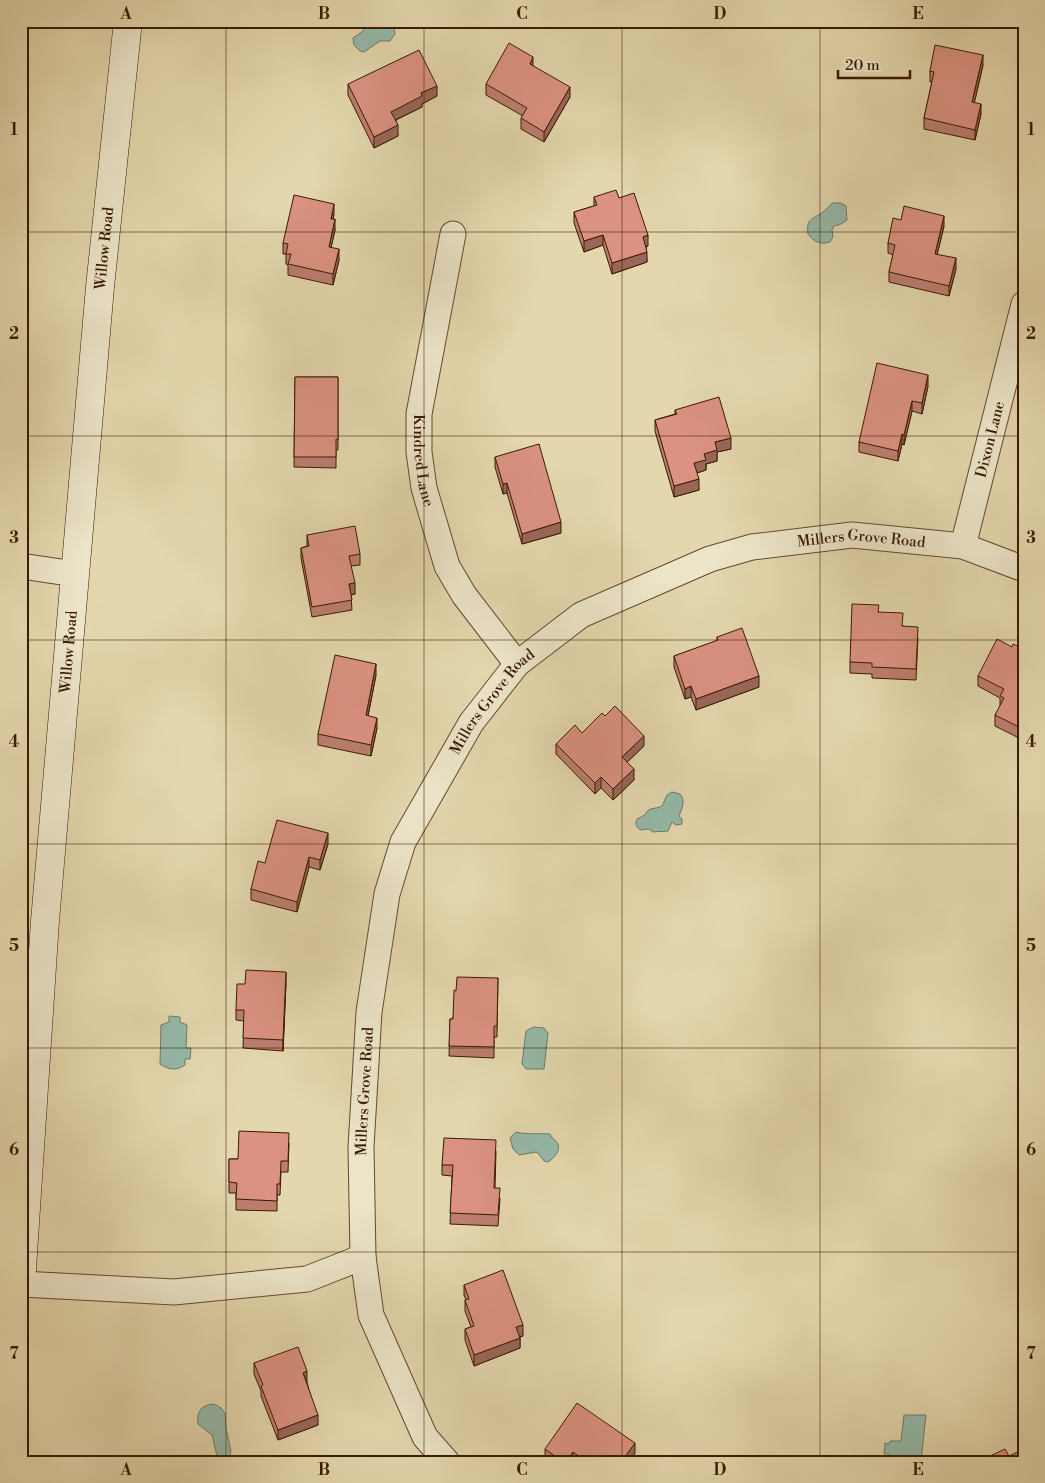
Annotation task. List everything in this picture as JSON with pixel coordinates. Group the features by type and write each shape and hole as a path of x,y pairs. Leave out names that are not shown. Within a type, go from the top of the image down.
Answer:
{"street":[{"name":"Willow Road","path":"21,1284 45,921 100,287 128,21"},
{"name":"Kindred Lane","path":"452,234 419,414 419,452 424,488 447,566 464,595 517,664"},
{"name":"Dixon Lane","path":"963,546 1024,304"},
{"name":"Millers Grove Road","path":"447,1462 426,1437 371,1315 363,1258 362,1147 369,1012 387,894 403,842 472,723 517,664 581,614 710,559 752,547 852,535 963,546 1024,570"},
{"path":"21,566 75,574"},
{"path":"21,1284 174,1292 308,1279 363,1258"}],"shaded area":[{"path":"372,21 377,23 380,21 390,21 393,24 395,34 390,41 380,41 364,52 360,51 354,45 353,38 363,31 366,23"},
{"path":"832,203 841,203 846,206 847,220 834,226 832,230 833,237 830,242 818,242 808,234 809,222"},
{"path":"672,792 680,794 683,799 679,816 682,819 682,824 676,825 672,822 668,831 653,832 649,829 640,830 636,825 637,819 645,815 650,809 662,806 667,795"},
{"path":"169,1016 180,1017 180,1022 187,1025 186,1048 191,1048 190,1059 185,1059 185,1065 176,1069 169,1069 160,1064 161,1025 169,1022"},
{"path":"533,1027 544,1028 548,1033 544,1069 526,1069 522,1064 526,1031"},
{"path":"516,1132 550,1134 558,1144 557,1152 548,1162 544,1161 536,1152 519,1155 513,1149 510,1138"},
{"path":"214,1404 225,1413 226,1429 231,1451 230,1455 226,1458 217,1456 212,1435 198,1424 199,1412 203,1407"},
{"path":"904,1415 926,1415 921,1461 889,1457 889,1454 884,1454 885,1443 901,1441"}],"building":[{"path":"509,43 533,57 530,64 570,87 544,132 521,118 527,108 486,84"},
{"path":"935,45 983,55 972,102 981,104 975,130 924,118 934,72 930,71"},
{"path":"419,50 437,86 421,93 422,96 391,112 398,125 374,137 348,84"},
{"path":"616,190 619,198 634,193 648,235 643,237 647,252 612,263 603,235 584,241 574,212 597,205 594,197"},
{"path":"294,195 334,204 331,219 335,219 329,247 339,249 333,274 288,264 291,254 286,254 288,244 283,243"},
{"path":"904,206 944,216 935,254 956,258 949,286 889,272 895,245 888,243 893,218 901,220"},
{"path":"877,363 928,375 922,403 912,401 898,451 859,442"},
{"path":"295,377 338,377 338,440 336,439 336,457 294,457"},
{"path":"719,397 731,438 715,442 717,450 704,454 706,460 694,463 699,479 674,486 655,420 677,414 675,410"},
{"path":"539,444 561,522 522,534 507,483 503,484 495,457"},
{"path":"355,526 360,554 349,556 355,583 349,584 352,600 312,607 301,548 309,546 307,535"},
{"path":"852,604 879,605 878,612 903,613 902,626 918,627 916,669 872,667 872,663 850,662"},
{"path":"742,628 759,676 696,699 691,686 685,689 674,656 718,640 717,637"},
{"path":"997,639 1012,647 1013,644 1024,649 1023,729 995,715 1004,698 1000,696 1004,689 978,676"},
{"path":"335,655 376,664 366,715 377,718 371,745 318,734"},
{"path":"615,706 644,736 622,757 634,769 613,789 601,777 595,783 556,744 575,725 582,733 602,713 605,716"},
{"path":"277,820 328,833 320,860 309,857 297,902 251,889 258,861 265,863"},
{"path":"246,970 286,972 283,1040 243,1038 244,1010 236,1010 237,984 245,984"},
{"path":"457,977 498,978 497,1026 494,1026 494,1047 449,1046 450,1019 453,1019 454,990 456,991"},
{"path":"239,1131 289,1133 288,1161 281,1161 280,1184 277,1184 277,1201 236,1199 237,1183 229,1182 229,1159 238,1159"},
{"path":"444,1138 496,1140 494,1188 500,1188 498,1215 450,1213 453,1165 442,1165"},
{"path":"503,1270 523,1325 516,1327 520,1338 474,1355 465,1329 474,1326 465,1300 469,1299 464,1285"},
{"path":"298,1347 307,1371 303,1373 318,1415 278,1430 254,1363"},
{"path":"577,1403 635,1443 621,1462 587,1462 573,1452 566,1462 563,1462 545,1449"},
{"path":"1005,1449 1009,1456 1024,1449 1024,1462 990,1462 988,1457"},
{"path":"359,1456 363,1462 350,1462"}]}
